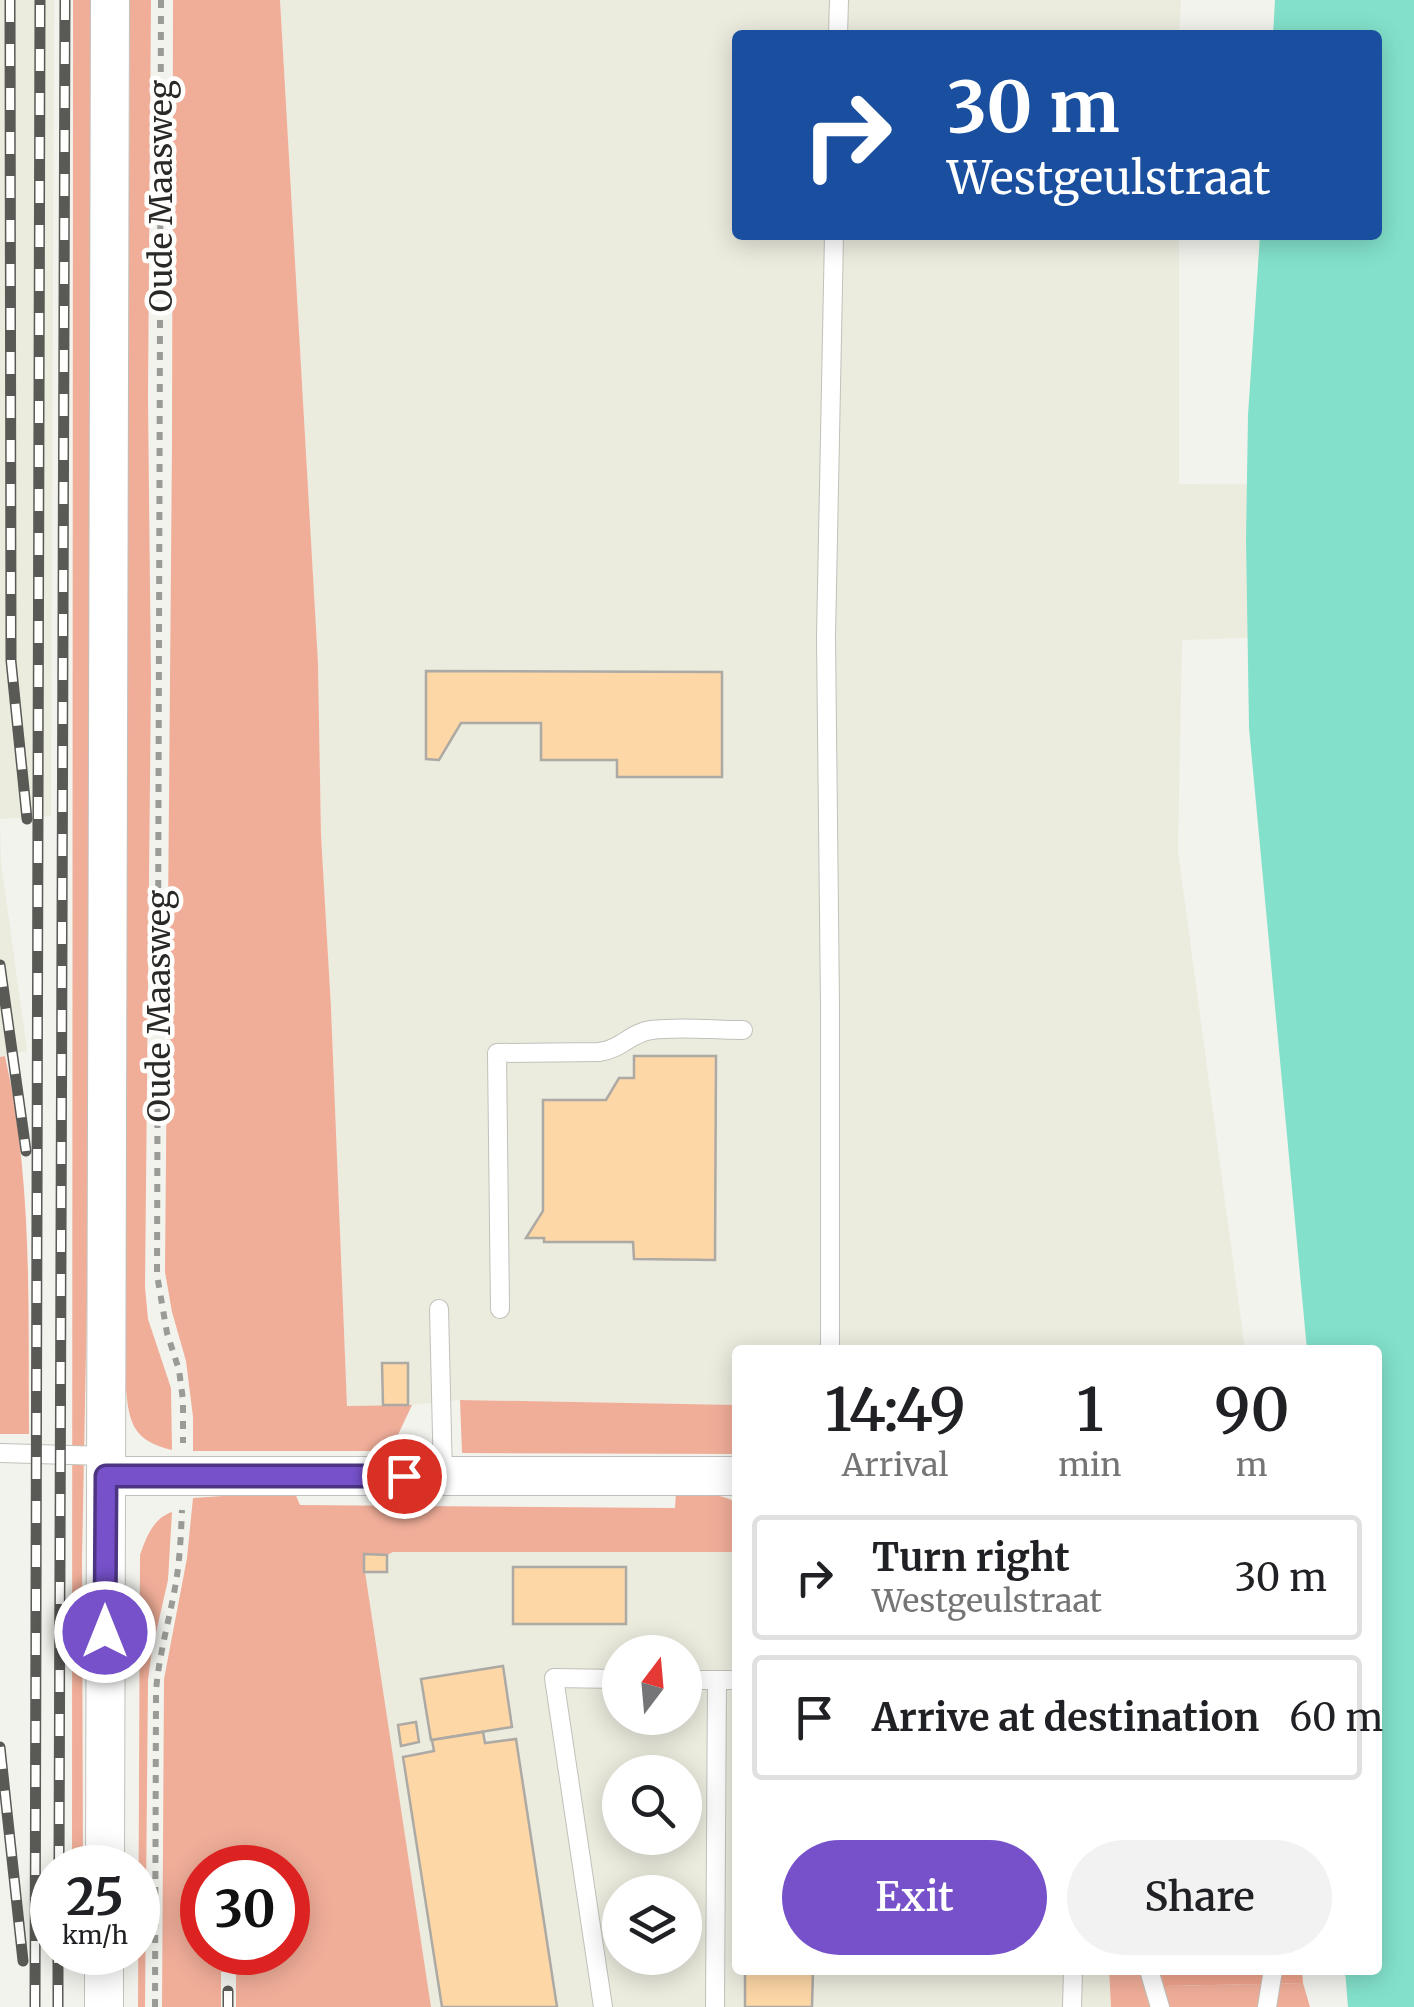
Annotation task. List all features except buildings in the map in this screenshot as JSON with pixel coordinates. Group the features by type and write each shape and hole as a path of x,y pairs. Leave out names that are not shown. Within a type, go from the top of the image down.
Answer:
{"street":[{"name":"Oude Maasweg","path":"104,1845 110,0"},
{"path":"106,1466 182,1476 732,1476"},
{"path":"104,1975 104,2007"}],"lane":[{"path":"838,0 838,30"},
{"path":"830,1345 826,636 834,240"},
{"path":"500,1310 497,1053 613,1050 636,1034 651,1030 743,1030"},
{"path":"439,1309 443,1476"},
{"path":"0,1454 106,1466"},
{"path":"602,1679 554,1678 602,2007"},
{"path":"702,1680 732,1680"},
{"path":"715,2007 718,1680"},
{"path":"1072,2007 1073,1975"},
{"path":"1150,1975 1160,2007"},
{"path":"1266,2007 1272,1975"}],"path":[{"name":"Oude Maasweg","path":"155,2007 156,1691 181,1544 183,1400 156,1275 161,0"}],"shaded area":[{"path":"0,0 54,0 51,816 0,819"},
{"path":"73,0 102,0 104,424 82,1559 83,1845 72,1845"},
{"path":"130,0 151,0 151,680 145,1287 148,1319 171,1388 172,1450 149,1442 136,1429 126,1389"},
{"path":"173,0 280,0 318,663 321,835 347,1406 412,1405 396,1439 380,1451 193,1451 186,1361 165,1272"},
{"path":"280,0 1181,0 1179,30 732,30 732,240 1179,240 1179,484 1414,485 1414,632 1182,640 1178,851 1244,1345 732,1345 732,1405 460,1400 347,1406 321,835 318,663"},
{"path":"1275,0 1414,0 1414,2007 1348,2007 1345,1975 1382,1975 1382,1345 1307,1345 1249,728 1248,415 1260,240 1382,240 1382,30 1273,30"},
{"path":"0,819 1,862 27,1051 0,1057"},
{"path":"5,1056 25,1197 29,1434 0,1434 0,1057"},
{"path":"460,1400 732,1405 732,1454 462,1453"},
{"path":"294,1491 300,1505 675,1508 676,1492 732,1500 732,1552 393,1552 387,1555 387,1572 365,1572 431,2007 236,2007 236,1975 310,1975 310,1845 180,1845 180,1975 221,1975 221,2007 162,2007 164,1679 187,1558 193,1498"},
{"path":"172,1512 168,1580 148,1680 146,1845 139,1845 140,1555 155,1524"},
{"path":"393,1552 732,1552 732,1975 1109,1975 1111,2007 431,2007 364,1572"},
{"path":"138,1975 145,1975 145,2007 138,2007"},
{"path":"1109,1975 1163,1975 1166,1986 1303,1983 1310,2007 1111,2007"},
{"path":"1162,1975 1302,1975 1303,1983 1165,1986"}],"railway":[{"path":"10,0 11,661 27,819"},
{"path":"35,2007 40,0"},
{"path":"59,1845 65,0"},
{"path":"0,965 26,1151"},
{"path":"0,1747 23,1961"},
{"path":"58,1975 58,2007"},
{"path":"228,1991 228,2007"}],"route":[{"path":"105,1632 106,1476 404,1476"}]}
